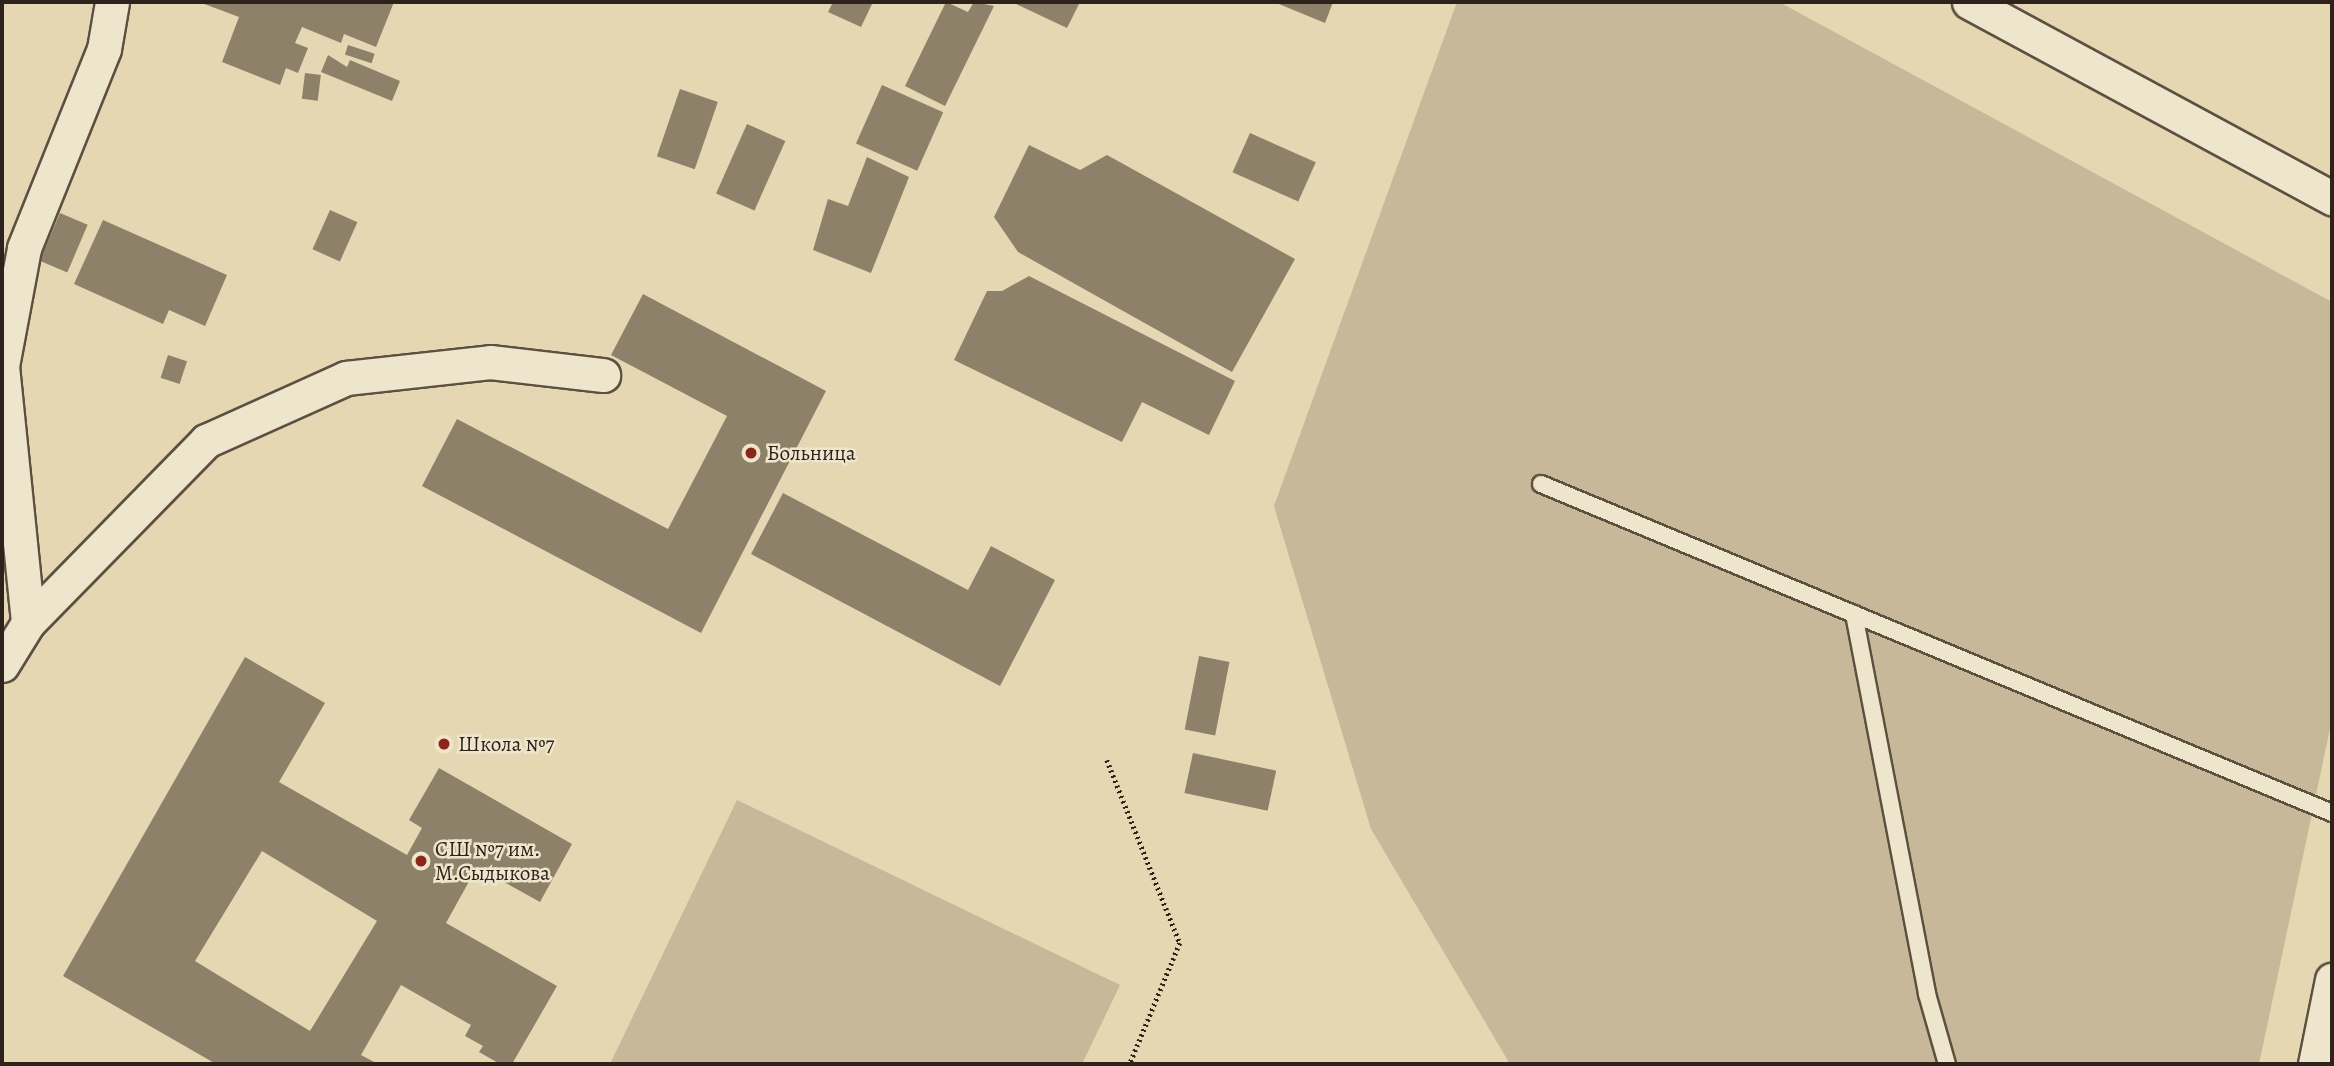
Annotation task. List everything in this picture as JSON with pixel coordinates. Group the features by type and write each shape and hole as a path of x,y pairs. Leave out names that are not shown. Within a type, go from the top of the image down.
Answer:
{"street":[{"path":"29,623 2,366 24,248 104,49 112,2"},
{"path":"1969,2 2332,198"},
{"path":"2,665 29,623 206,441 346,378 490,362 603,375"},
{"path":"2315,1064 2332,980"}],"lane":[{"path":"1541,484 2332,813"},
{"path":"1854,614 1927,994 1947,1064"}],"path":[{"path":"1107,760 1180,943 1130,1064"}],"shaded area":[{"path":"1457,2 1779,2 2332,302 2332,719 2259,1064 1510,1064 1371,829 1274,506"},
{"path":"737,800 1120,985 1082,1064 610,1064"}],"building":[{"path":"199,2 394,2 376,47 344,34 341,43 302,27 295,43 308,48 298,73 286,68 280,85 222,62 239,17"},
{"path":"833,2 873,2 861,27 828,12"},
{"path":"946,2 968,12 974,2 994,6 945,106 905,86"},
{"path":"1012,2 1080,2 1067,28"},
{"path":"1274,2 1333,2 1325,23"},
{"path":"348,45 375,54 372,63 345,55"},
{"path":"328,55 347,67 350,60 400,81 392,101 321,72"},
{"path":"305,73 321,75 318,101 302,99"},
{"path":"882,85 943,112 917,171 856,143"},
{"path":"680,89 718,102 695,169 657,156"},
{"path":"747,124 785,141 754,211 716,193"},
{"path":"1250,133 1316,162 1298,202 1233,172"},
{"path":"1029,145 1080,170 1107,155 1295,259 1232,372 1018,252 994,217"},
{"path":"867,157 909,177 871,273 813,250 828,199 848,206"},
{"path":"330,210 357,222 340,261 313,249"},
{"path":"60,213 88,225 67,273 40,261"},
{"path":"103,220 227,275 205,326 169,310 163,324 74,284"},
{"path":"1029,276 1235,381 1209,435 1142,402 1122,442 954,360 987,291 1002,291"},
{"name":"Больница","path":"643,294 826,391 701,633 422,486 457,419 668,529 727,416 611,355"},
{"path":"168,355 187,361 180,384 161,378"},
{"path":"783,493 968,590 991,546 1055,580 1000,686 751,554"},
{"path":"1199,656 1229,662 1215,736 1185,730"},
{"name":"СШ №7 им. М.Сыдыкова","path":"245,657 325,703 279,782 407,855 422,828 409,820 439,768 572,844 540,902 477,867 446,923 557,986 512,1064 500,1064 479,1052 483,1046 465,1036 471,1025 401,985 361,1055 378,1064 216,1064 63,976","holes":["262,851 377,921 310,1031 195,961"]},
{"path":"1193,753 1276,771 1268,811 1184,793"}],"place":[{"name":"Больница","path":"751,453"},
{"name":"Школа №7","path":"444,744"},
{"name":"СШ №7 им. М.Сыдыкова","path":"421,861"}]}
